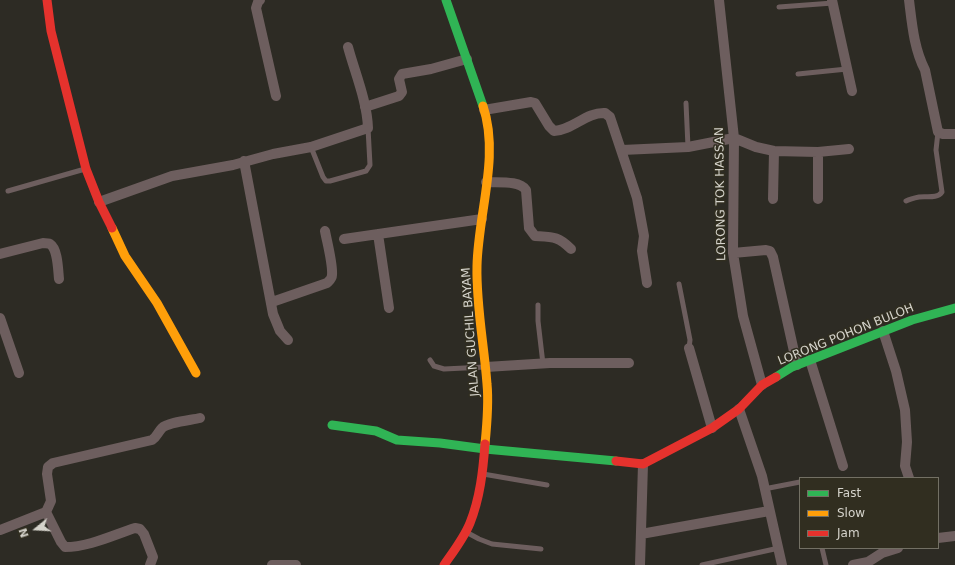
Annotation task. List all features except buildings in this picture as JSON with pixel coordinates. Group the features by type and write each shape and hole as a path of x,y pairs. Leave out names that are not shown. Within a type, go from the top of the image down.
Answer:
{"street":[{"path":"47,0 51,30 86,169 99,202 124,256 157,303 196,373"},
{"path":"260,0 256,8 276,96"},
{"name":"JALAN GUCHIL BAYAM","path":"444,565 470,523 476,502 486,449 488,384 479,311 477,265 489,157 488,135 484,110 446,0"},
{"name":"LORONG TOK HASSAN","path":"719,0 734,138 734,253 743,316 762,385"},
{"path":"909,0 916,42 921,63 925,70 938,132 943,134 955,134"},
{"path":"832,1 852,91"},
{"path":"99,202 172,176 233,165 244,161 311,147 368,128 368,118 348,46"},
{"path":"365,107 399,96 402,92 399,78 402,74 431,69 467,59"},
{"path":"484,110 530,102 536,103 554,131 560,131 593,114 605,113 610,116 637,198 644,236 642,251 647,283"},
{"path":"622,150 688,147 734,138 756,147 774,151 818,152 849,149"},
{"path":"773,200 774,151"},
{"path":"818,152 818,199"},
{"path":"244,161 274,314 280,331 288,340"},
{"path":"486,182 518,184 523,186 526,190 529,228 532,233 535,236 562,240 571,249"},
{"path":"344,239 482,219"},
{"path":"272,302 327,283 330,280 332,276 325,231"},
{"path":"378,234 389,308"},
{"path":"0,254 43,243 50,244 54,248 57,258 59,279"},
{"path":"734,253 766,250 770,251 773,257 797,365"},
{"name":"LORONG POHON BULOH","path":"643,464 712,428 739,409 762,385 797,365 918,318 955,308"},
{"path":"0,318 19,373"},
{"path":"882,331 896,371 905,410 907,442 905,466 909,477"},
{"path":"689,348 712,428"},
{"path":"810,360 843,466"},
{"path":"486,367 543,364 629,363"},
{"path":"739,409 762,476 782,565"},
{"path":"0,530 46,512 51,501 47,474 48,467 53,463 152,440 158,436 163,428 169,425 200,418"},
{"path":"332,425 376,431 397,440 643,464 640,565"},
{"path":"641,534 769,511"},
{"path":"46,512 65,547 88,543 135,528 140,529 144,534 153,557 150,565"},
{"path":"939,538 955,536"},
{"path":"853,565 868,562 882,553 895,549"},
{"path":"272,565 296,565"}],"lane":[{"path":"779,7 832,1"},
{"path":"798,74 847,69"},
{"path":"686,103 688,147"},
{"path":"311,147 323,177 326,180 330,181 366,170 370,165 368,128"},
{"path":"906,201 921,197 936,196 942,192 936,150 938,132"},
{"path":"8,191 86,169"},
{"path":"680,284 690,340 689,348"},
{"path":"538,305 538,321 543,364"},
{"path":"430,360 434,366 444,369 486,367"},
{"path":"482,474 547,485"},
{"path":"764,489 799,482"},
{"path":"465,532 492,544 541,549"},
{"path":"702,565 779,548"},
{"path":"822,549 826,565"}],"traffic: fast":[{"path":"446,0 483,106"},
{"path":"776,377 792,367 912,320 955,308"},
{"path":"332,425 376,431 397,440 616,461"}],"traffic: slow":[{"path":"483,106 488,125 489,165 478,246 477,281 488,392 488,414 485,444"},
{"path":"112,228 125,256 157,303 196,373"}],"traffic: jam":[{"path":"47,0 51,31 86,169 99,202 112,228"},
{"path":"616,461 643,464 712,428 739,409 762,385 776,377"},
{"path":"444,565 465,534 470,523 480,484 485,444"}]}
